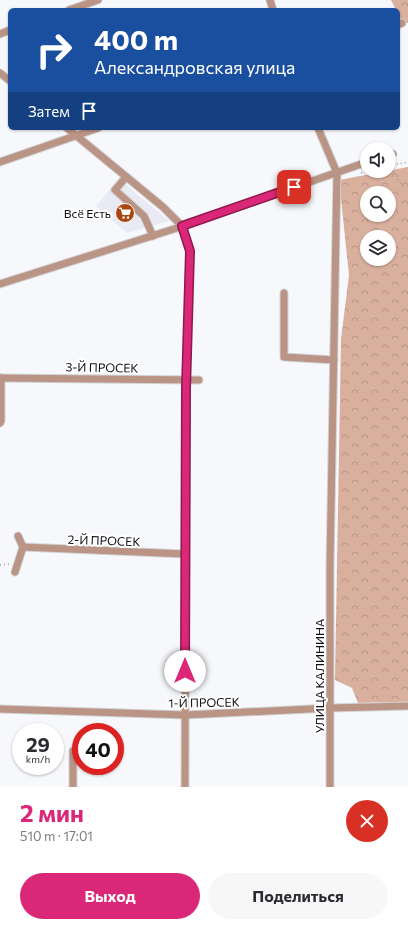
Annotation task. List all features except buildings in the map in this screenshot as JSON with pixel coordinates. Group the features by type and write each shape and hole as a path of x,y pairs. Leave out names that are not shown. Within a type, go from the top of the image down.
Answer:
{"street":[{"path":"75,8 98,0"},
{"path":"0,73 8,79"},
{"path":"69,130 163,207 182,226 190,251 186,379 185,787"},
{"path":"0,162 92,130"},
{"path":"319,130 337,172"},
{"path":"0,284 153,236 360,164"},
{"name":"УЛИЦА КАЛИНИНА","path":"330,787 330,566 337,172"},
{"path":"126,177 114,190 144,216 153,236"},
{"path":"284,293 284,357 334,360"},
{"path":"0,424 1,378"},
{"name":"3-Й ПРОСЕК","path":"1,378 199,380"},
{"path":"15,572 23,547 18,536"},
{"name":"2-Й ПРОСЕК","path":"23,547 185,554"},
{"name":"1-Й ПРОСЕК","path":"0,710 185,715 408,706"},
{"path":"73,775 73,787"}],"path":[{"path":"396,165 408,162"},
{"path":"396,176 405,189"},
{"path":"0,565 18,563"}],"shaded area":[{"path":"119,179 169,221 127,233 96,206"}],"green space":[{"path":"391,0 408,0 408,23 400,18 400,8 395,8"},
{"path":"408,167 408,702 358,703 352,688 335,680 341,339 349,275 339,180 360,176 360,178 396,178 396,169"}],"place":[{"name":"Всё Есть","path":"125,213"}],"route":[{"path":"185,671 186,388 190,251 182,226 294,187"}]}
